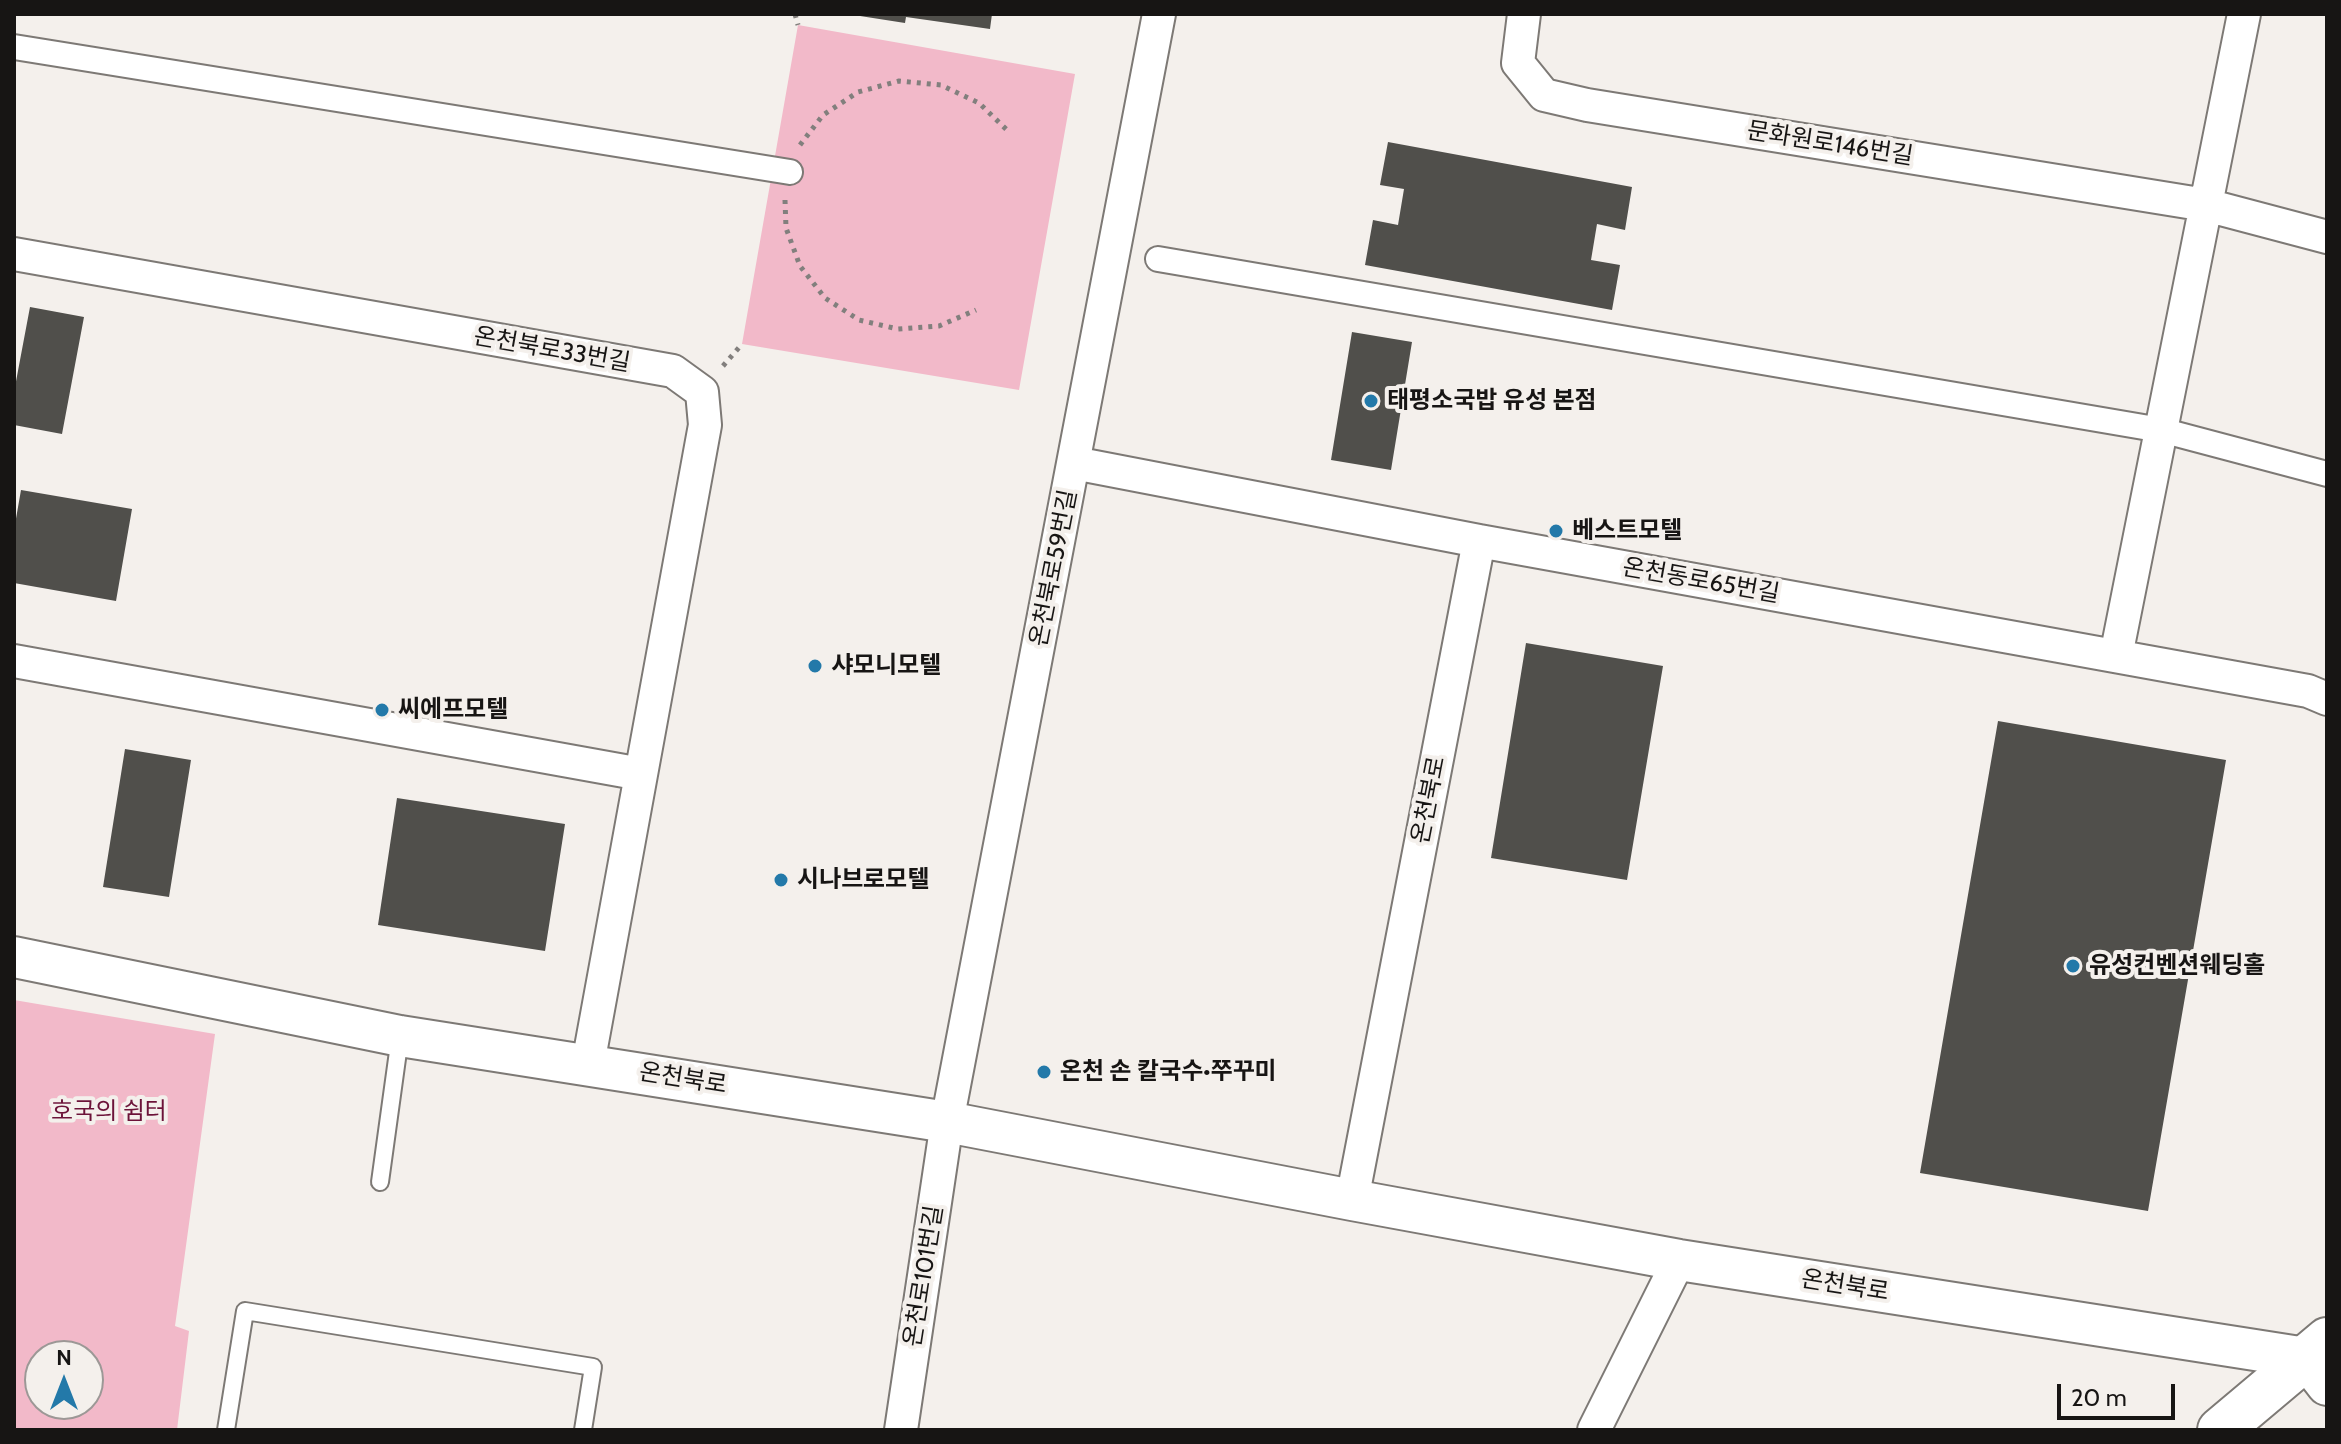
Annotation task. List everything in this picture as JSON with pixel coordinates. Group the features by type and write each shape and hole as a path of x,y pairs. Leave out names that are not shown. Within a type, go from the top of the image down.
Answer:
{"main road":[{"path":"2220,1430 2320,1361"}],"street":[{"name":"온천북로59번길","path":"947,1122 1159,14"},
{"name":"문화원로146번길","path":"1524,14 1518,63 1544,95 1587,105 2206,205 2327,237"},
{"path":"2116,656 2244,14"},
{"path":"14,47 790,172"},
{"name":"온천북로33번길","path":"14,254 673,371 702,392 705,425 588,1064"},
{"path":"1158,259 2161,430 2327,474"},
{"name":"온천동로65번길","path":"1074,463 1479,541 2308,691 2327,699"},
{"name":"온천북로","path":"1352,1200 1479,541"},
{"path":"14,661 641,774"},
{"name":"온천북로","path":"14,957 400,1036 947,1122 1679,1260 2320,1361"},
{"name":"온천로101번길","path":"901,1430 947,1122"},
{"path":"1594,1430 1679,1260"}],"lane":[{"path":"380,1182 400,1036"},
{"path":"226,1430 245,1311 593,1367 583,1430"}],"path":[{"path":"795,14 798,25"},
{"path":"976,310 939,326 898,329 859,320 825,298 800,266 786,228 785,188 798,148 823,115 858,92 899,81 941,85 979,103 1008,131"}],"green space":[{"path":"798,25 1075,74 1019,390 742,344"},
{"name":"호국의 쉼터","path":"14,1000 215,1034 175,1326 189,1331 177,1430 14,1430"}],"building":[{"path":"860,14 992,14 990,29 906,17 905,23"},
{"path":"1388,142 1632,187 1625,230 1597,224 1591,260 1620,265 1612,310 1365,265 1373,220 1398,225 1404,189 1380,185"},
{"path":"30,307 84,317 62,434 14,425 14,392"},
{"name":"태평소국밥 유성 본점","path":"1352,332 1412,342 1391,470 1331,460"},
{"path":"21,490 132,509 116,601 14,583 14,530"},
{"path":"1526,643 1663,666 1627,880 1491,858"},
{"name":"유성컨벤션웨딩홀","path":"1998,721 2226,760 2148,1211 1920,1173"},
{"path":"125,749 191,760 169,897 103,887"},
{"path":"397,798 565,824 545,951 378,925"}],"place":[{"name":"태평소국밥 유성 본점","path":"1371,401"},
{"name":"베스트모텔","path":"1556,531"},
{"name":"샤모니모텔","path":"815,666"},
{"name":"씨에프모텔","path":"382,710"},
{"name":"시나브로모텔","path":"781,880"},
{"name":"유성컨벤션웨딩홀","path":"2073,966"},
{"name":"온천 손 칼국수•쭈꾸미","path":"1044,1072"}]}
